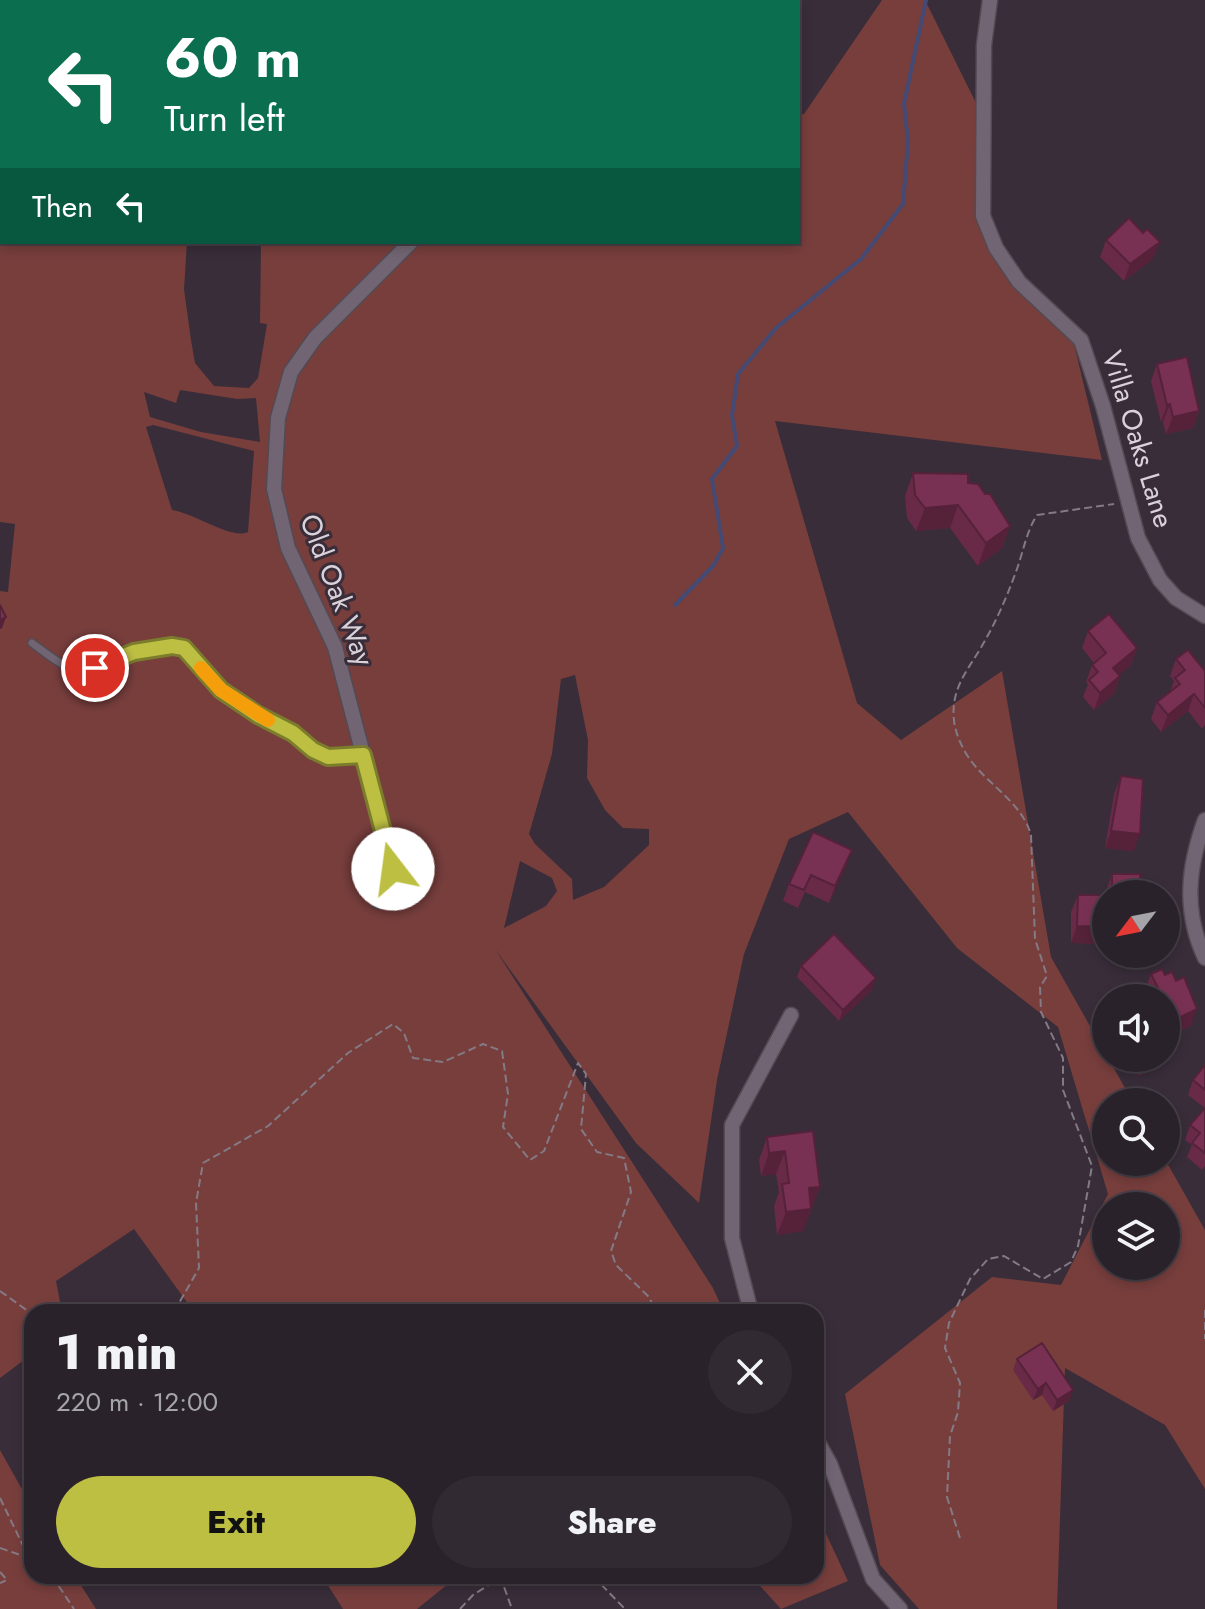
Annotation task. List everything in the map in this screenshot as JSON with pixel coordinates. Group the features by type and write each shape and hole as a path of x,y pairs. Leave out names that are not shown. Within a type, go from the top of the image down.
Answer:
{"street":[{"name":"Villa Oaks Lane","path":"990,0 984,45 983,216 996,248 1019,282 1081,340 1103,406 1138,538 1160,580 1176,598 1205,616"},
{"name":"Old Oak Way","path":"378,901 393,869 335,647 288,548 274,489 278,418 291,372 315,338 409,244"},
{"path":"1205,820 1191,860 1189,907 1205,958"},
{"path":"749,1304 732,1238 732,1125 791,1015"},
{"path":"824,1453 873,1579 900,1609"}],"lane":[{"path":"32,643 68,667 78,668 95,668 134,652 172,646 184,648 221,690 258,715 293,733 313,750 328,757 363,755"}],"path":[{"path":"960,1538 947,1497 950,1436 958,1412 960,1383 945,1348 949,1323 970,1279 988,1259 1004,1256 1043,1279 1071,1262 1084,1222 1092,1166 1063,1090 1063,1058 1041,1012 1040,987 1047,976 1035,939 1029,827 1026,818 984,779 964,752 953,727 954,702 963,672 983,645 1005,599 1029,527 1037,515 1128,502"},
{"path":"179,1304 199,1268 196,1203 203,1163 268,1126 348,1053 393,1024 404,1033 413,1058 443,1062 483,1044 502,1051 508,1094 503,1127 530,1160 544,1151 578,1063 586,1074 581,1129 597,1152 624,1158 631,1192 611,1251 616,1265 652,1304"},
{"path":"0,1291 24,1308"},
{"path":"1205,1310 1205,1339"},
{"path":"0,1498 24,1544"},
{"path":"0,1548 24,1556"},
{"path":"0,1572 7,1580 0,1583"},
{"path":"57,1584 74,1609"},
{"path":"460,1609 473,1595 492,1584"},
{"path":"503,1584 512,1609"},
{"path":"601,1584 625,1609"}],"shaded area":[{"path":"882,0 925,0 976,103 979,218 989,250 1013,284 1074,344 1102,460 775,421 857,703 901,740 1002,671 1051,957 1092,1030 1092,1072 1116,1072 1125,1088 1092,1088 1092,1141 1058,1027 957,948 848,812 789,839 744,954 717,1080 699,1203 636,1143 495,949 720,1304 188,1304 134,1229 56,1281 60,1304 24,1304 24,1360 0,1378 0,591 8,592 15,524 0,522 0,244 187,244 184,289 195,363 214,386 249,388 258,378 267,324 260,323 261,244 800,244 800,115 804,114","holes":["180,390 237,399 256,398 260,442 201,432 150,417 144,392 176,403","153,425 254,451 248,532 232,532 172,510 146,427","575,675 588,740 587,778 605,810 623,828 649,829 649,845 604,887 573,900 572,879 535,844 529,834 552,754 561,679","520,861 552,878 557,891 546,906 504,928"]},
{"path":"1103,1176 1174,1176 1205,1230 1205,1489 1165,1425 1065,1368 1057,1609 919,1609 880,1565 845,1394 992,1277 1061,1285 1092,1225 1092,1280 1180,1280 1180,1192 1107,1192"},
{"path":"0,1450 24,1493 24,1584 80,1584 96,1609 0,1609"},
{"path":"824,1529 848,1581 781,1609 758,1584 824,1584"},
{"path":"327,1584 448,1584 417,1609 343,1609"}],"building":[{"path":"1129,218 1143,233 1147,229 1160,242 1130,264 1106,240"},
{"path":"1187,357 1199,411 1173,417 1157,364"},
{"path":"913,473 968,474 968,483 978,484 985,494 990,494 1010,526 986,543 958,505 925,508 915,495"},
{"path":"0,605 6,617 0,620"},
{"path":"1109,614 1137,648 1113,668 1120,676 1100,693 1089,680 1098,672 1092,665 1106,653 1088,631"},
{"path":"1188,650 1205,671 1205,708 1194,694 1168,715 1157,702 1180,684 1175,678 1185,670 1176,659"},
{"path":"1121,776 1143,779 1140,834 1111,831"},
{"path":"813,832 852,850 835,886 811,875 804,890 789,884"},
{"path":"1112,874 1140,874 1140,880 1112,880"},
{"path":"1078,895 1092,895 1092,927 1077,926"},
{"path":"834,934 876,978 843,1010 801,966"},
{"path":"1162,969 1165,975 1172,972 1176,981 1184,977 1197,1009 1180,1017 1180,984 1156,984 1151,974"},
{"path":"1205,1065 1205,1090 1193,1080"},
{"path":"1205,1108 1205,1153 1192,1143 1200,1133 1190,1125"},
{"path":"813,1131 820,1187 809,1188 811,1209 786,1212 782,1184 789,1183 785,1151 769,1153 767,1137"},
{"path":"1042,1343 1073,1390 1057,1400 1046,1383 1038,1389 1017,1359"}],"waterway":[{"path":"675,605 713,566 723,548 712,479 737,446 732,415 738,374 776,328 861,259 903,204 908,141 904,104 926,0"}],"slow traffic":[{"path":"201,668 221,690 268,720"}],"route":[{"path":"95,668 134,652 172,646 184,648 221,690 258,715 293,733 313,750 328,757 363,755 393,869"}]}
